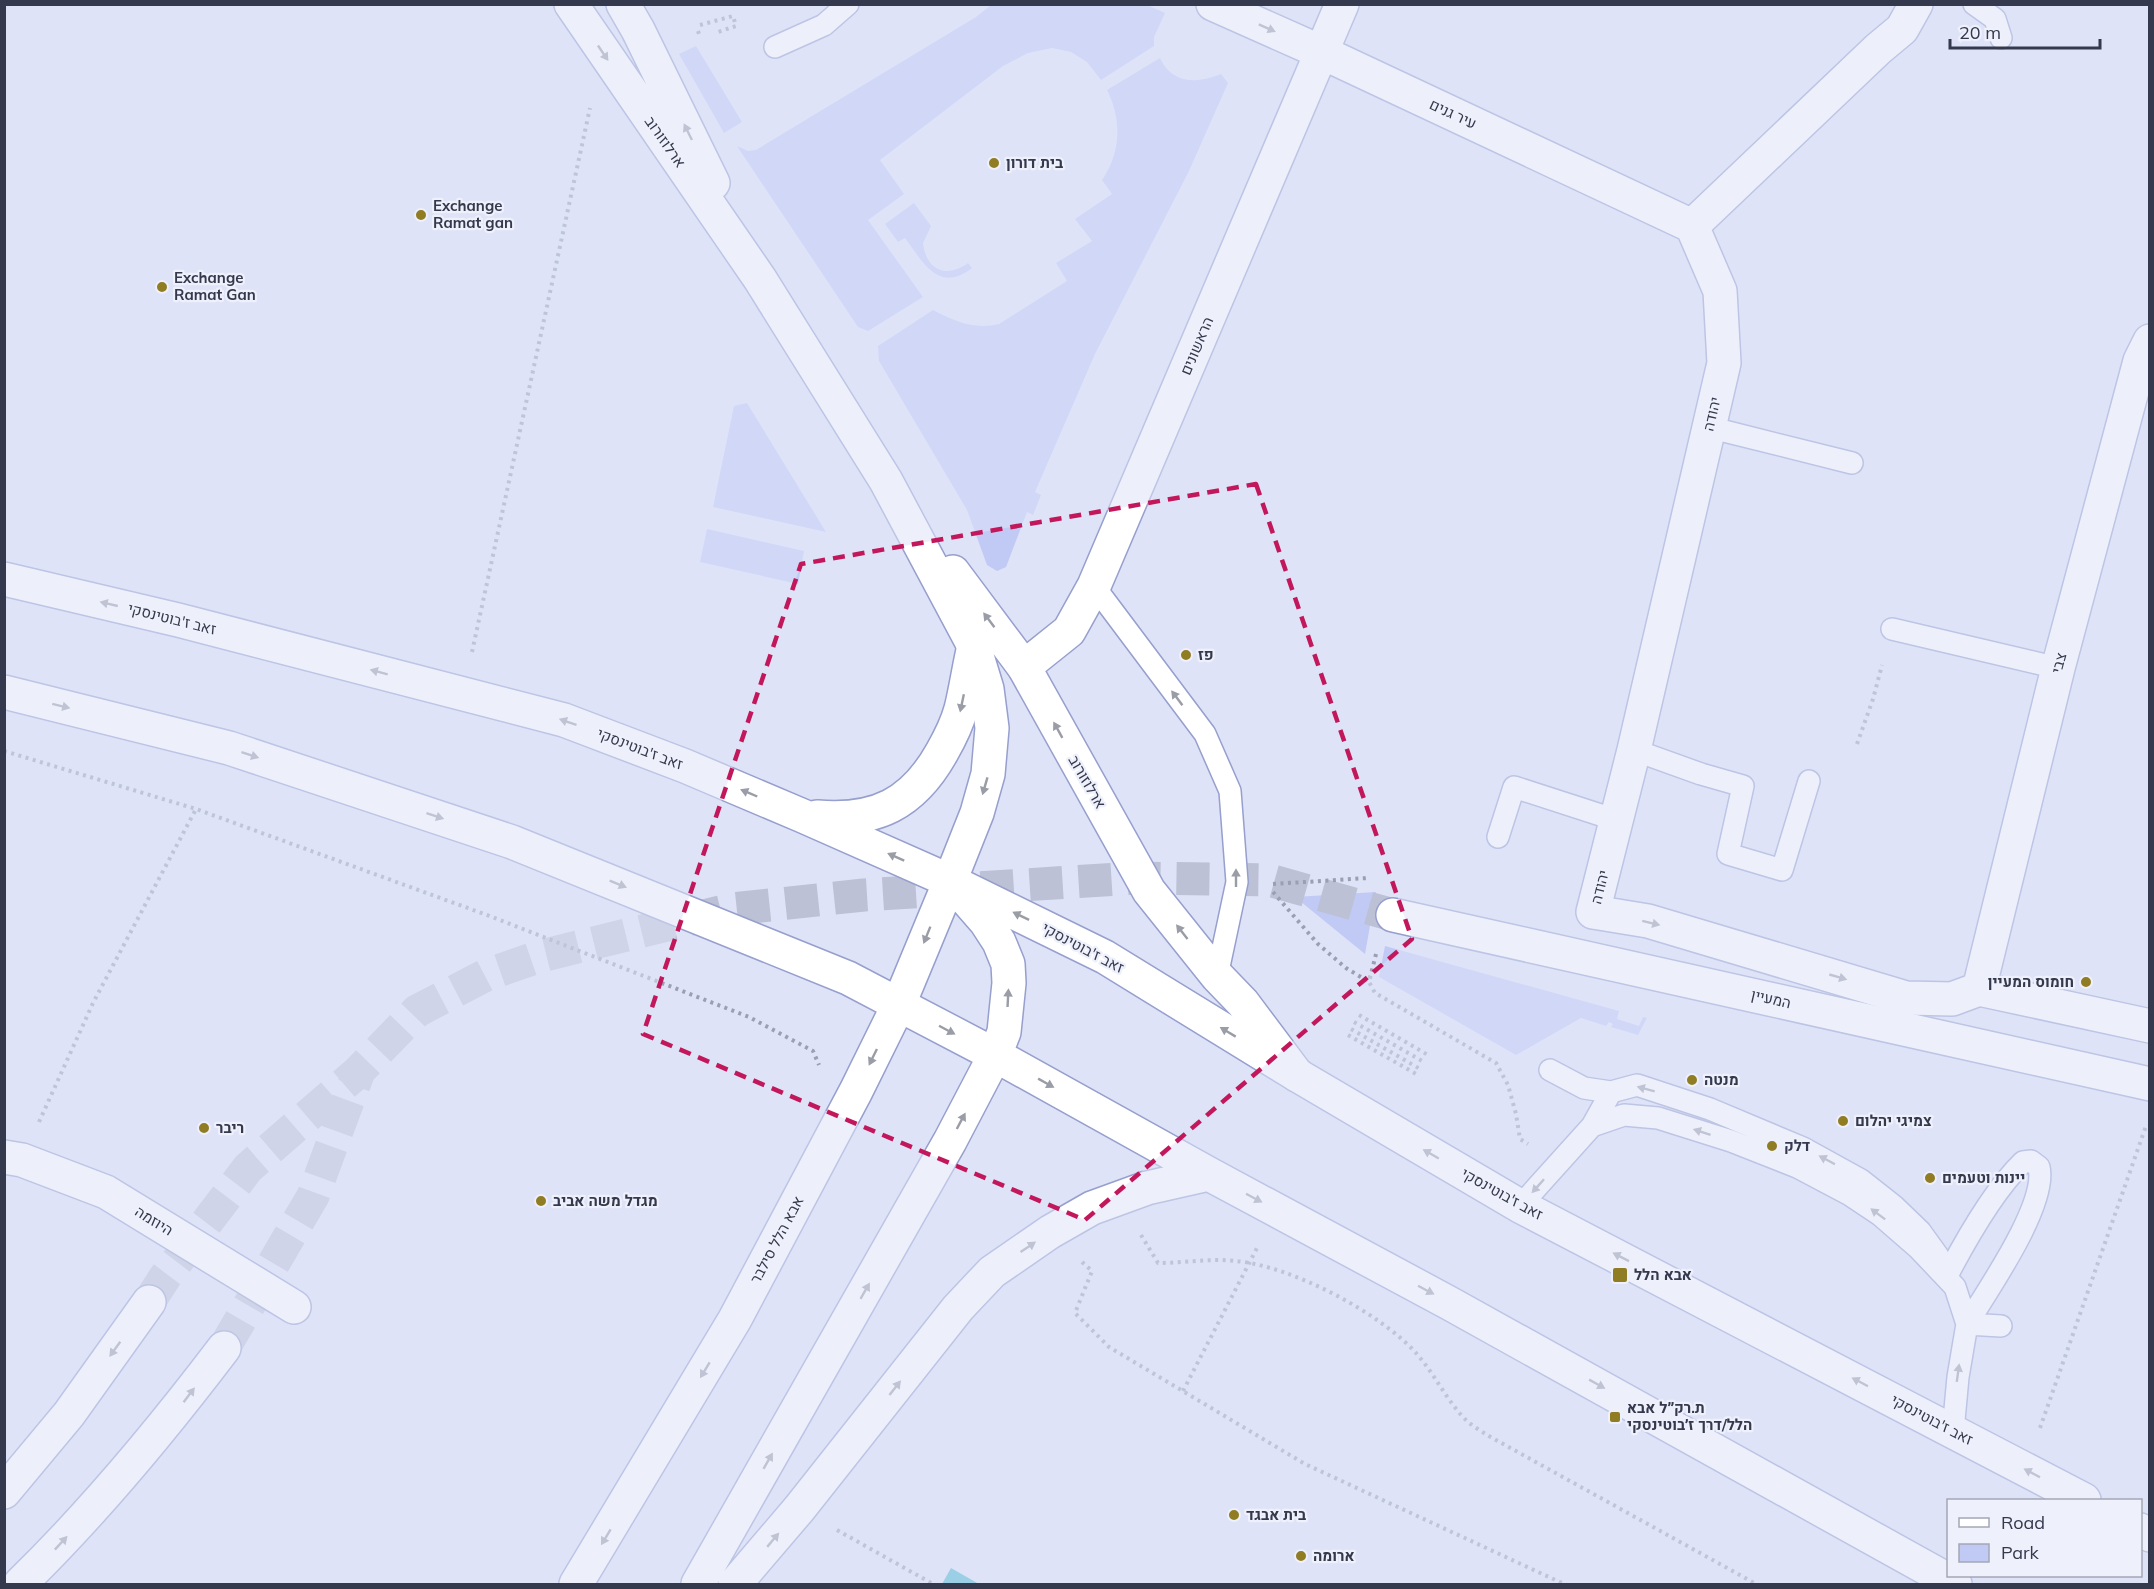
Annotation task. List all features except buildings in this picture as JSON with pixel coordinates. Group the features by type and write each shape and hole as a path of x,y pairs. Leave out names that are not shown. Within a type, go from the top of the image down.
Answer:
{"street":[{"name":"ארלוזורוב","path":"571,4 760,279 886,481 974,646 987,689 992,728 988,774 977,813 950,881"},
{"name":"ארלוזורוב","path":"623,4 638,30 760,279"},
{"name":"עיר גנים","path":"1213,4 1321,52 1692,226"},
{"name":"הראשונים","path":"1023,667 1069,631 1094,586 1342,4"},
{"path":"1692,226 1878,49 1902,29 1916,4"},
{"name":"יהודה","path":"1692,226 1720,291 1724,363 1634,750 1593,912 1648,921 1906,998 1952,999 1979,989"},
{"name":"צבי","path":"1979,989 2058,668 2140,361 2150,341"},
{"name":"ארלוזורוב","path":"886,481 1023,667 1149,891 1217,976 1243,1003 1298,1075"},
{"name":"זאב ז'בוטינסקי","path":"4,579 178,620 564,720 685,766 950,881 1105,957 1298,1075 1521,1206 2082,1499"},
{"path":"803,816 843,819 870,815 889,808 909,794 933,768 952,735 961,711 974,646"},
{"path":"4,692 229,748 512,842 848,978 995,1055 1209,1174 1490,1325 1955,1584"},
{"path":"698,1584 950,1141 995,1055 1004,1032 1009,983 1008,964 999,942 986,922 950,881"},
{"name":"אבא הלל סילבר","path":"576,1584 735,1319 856,1091 899,1004 950,881"},
{"name":"המעיין","path":"1393,915 2150,1084"},
{"path":"1979,989 2150,1026"},
{"name":"היוזמה","path":"13,1159 106,1192 294,1307"},
{"path":"735,1584 799,1509 958,1308 992,1272 1050,1232 1092,1208 1147,1188 1209,1174"},
{"path":"4,1492 69,1414 149,1302"},
{"path":"20,1584 50,1556 131,1467 224,1348"}],"lane":[{"path":"775,47 824,25 848,4"},
{"path":"1974,4 1995,19 2001,38"},
{"path":"1714,405 1716,429 1852,463"},
{"path":"1094,586 1205,734 1230,791 1238,882 1217,976"},
{"path":"1892,629 2058,668"},
{"path":"1634,750 1743,786 1728,854 1782,870 1809,781"},
{"path":"1498,837 1514,787 1616,820"},
{"path":"1550,1070 1584,1088 1611,1092 1637,1086 1710,1108 1835,1164 1861,1180 1920,1231 1952,1280 1967,1324"},
{"path":"1521,1206 1592,1126 1611,1092"},
{"path":"1592,1126 1623,1115 1658,1118 1731,1141 1797,1167 1850,1195 1880,1215 1952,1280"},
{"path":"1952,1280 1967,1239 2012,1173 2023,1162 2031,1161 2039,1167 2040,1187 2015,1245 1967,1324 1958,1377 1953,1431"},
{"path":"1967,1324 2001,1326"}],"path":[{"path":"700,25 733,16 736,26 718,32"},
{"path":"463,694 602,52"},
{"path":"1857,744 1873,699 1892,629"},
{"path":"4,751 196,809 487,915 749,1017 813,1051"},
{"path":"13,1159 196,809"},
{"path":"1271,890 1318,944 1346,968 1369,982 1375,993 1496,1063 1508,1085 1520,1139 1560,1162"},
{"path":"1369,982 1377,949"},
{"path":"1359,1015 1428,1055"},
{"path":"1354,1022 1424,1062"},
{"path":"1351,1029 1420,1068"},
{"path":"1348,1035 1416,1074"},
{"path":"2025,1470 2150,1117"},
{"path":"1122,1197 1158,1263 1219,1260 1250,1263 1299,1278 1361,1309 1401,1337 1418,1354 1456,1408 1469,1422 1487,1435 1756,1584"},
{"path":"1050,1232 1092,1271 1076,1313 1109,1347 1305,1464 1564,1584"},
{"path":"1183,1391 1260,1243"},
{"path":"799,1509 933,1584"}],"highlighted area":[{"path":"1256,484 1412,939 1085,1220 643,1034 801,564"}],"green space":[{"path":"991,5 1147,5 1165,13 1154,37 1154,46 1101,80 1087,62 1071,52 1052,48 1028,53 1003,66 880,160 904,194 868,220 923,297 868,331 858,327 737,146 748,151 756,150 976,17"},
{"path":"696,46 742,122 724,133 679,54"},
{"path":"1160,58 1165,67 1178,77 1194,80 1221,74 1228,83 1189,171 1095,354 1035,492 1041,495 1033,515 1027,512 1006,567 997,571 987,565 967,510 879,361 878,346 933,310 949,318 973,325 999,324 1067,281 1056,263 1092,241 1075,219 1112,194 1102,180 1113,158 1117,136 1115,113 1107,90"},
{"path":"914,203 931,226 923,243 928,260 938,269 945,271 960,268 968,263 972,268 950,278 941,276 932,272 925,265 905,238 898,242 885,224"},
{"path":"747,403 826,532 713,507 734,406"},
{"path":"707,529 804,551 798,584 700,562"},
{"path":"1376,892 1365,954 1295,897"},
{"path":"1385,946 1619,1011 1617,1019 1639,1026 1643,1017 1647,1018 1638,1035 1611,1027 1613,1024 1609,1022 1606,1026 1581,1018 1516,1055 1379,977"}],"shaded area":[{"path":"951,1568 979,1584 942,1584"}],"tunnel":[{"path":"149,1302 165,1277 248,1168 358,1072 417,1011 486,975 541,956 732,909 864,895 1135,878 1269,880 1393,915"},
{"path":"224,1348 313,1196 358,1074"}],"place":[{"name":"בית דורון","path":"994,163"},
{"name":"Exchange Ramat gan","path":"421,215"},
{"name":"Exchange Ramat Gan","path":"162,287"},
{"name":"פז","path":"1186,655"},
{"name":"חומוס המעיין","path":"2086,982"},
{"name":"מנטה","path":"1692,1080"},
{"name":"צמיגי יהלום","path":"1843,1121"},
{"name":"ריבר","path":"204,1128"},
{"name":"דלק","path":"1772,1146"},
{"name":"יינות וטעמים","path":"1930,1178"},
{"name":"מגדל משה אביב","path":"541,1201"},
{"name":"אבא הלל","path":"1620,1275"},
{"name":"ת.רק״ל אבא הלל/דרך ז׳בוטינסקי","path":"1615,1417"},
{"name":"בית אבגד","path":"1234,1515"},
{"name":"ארומה","path":"1301,1556"}]}
